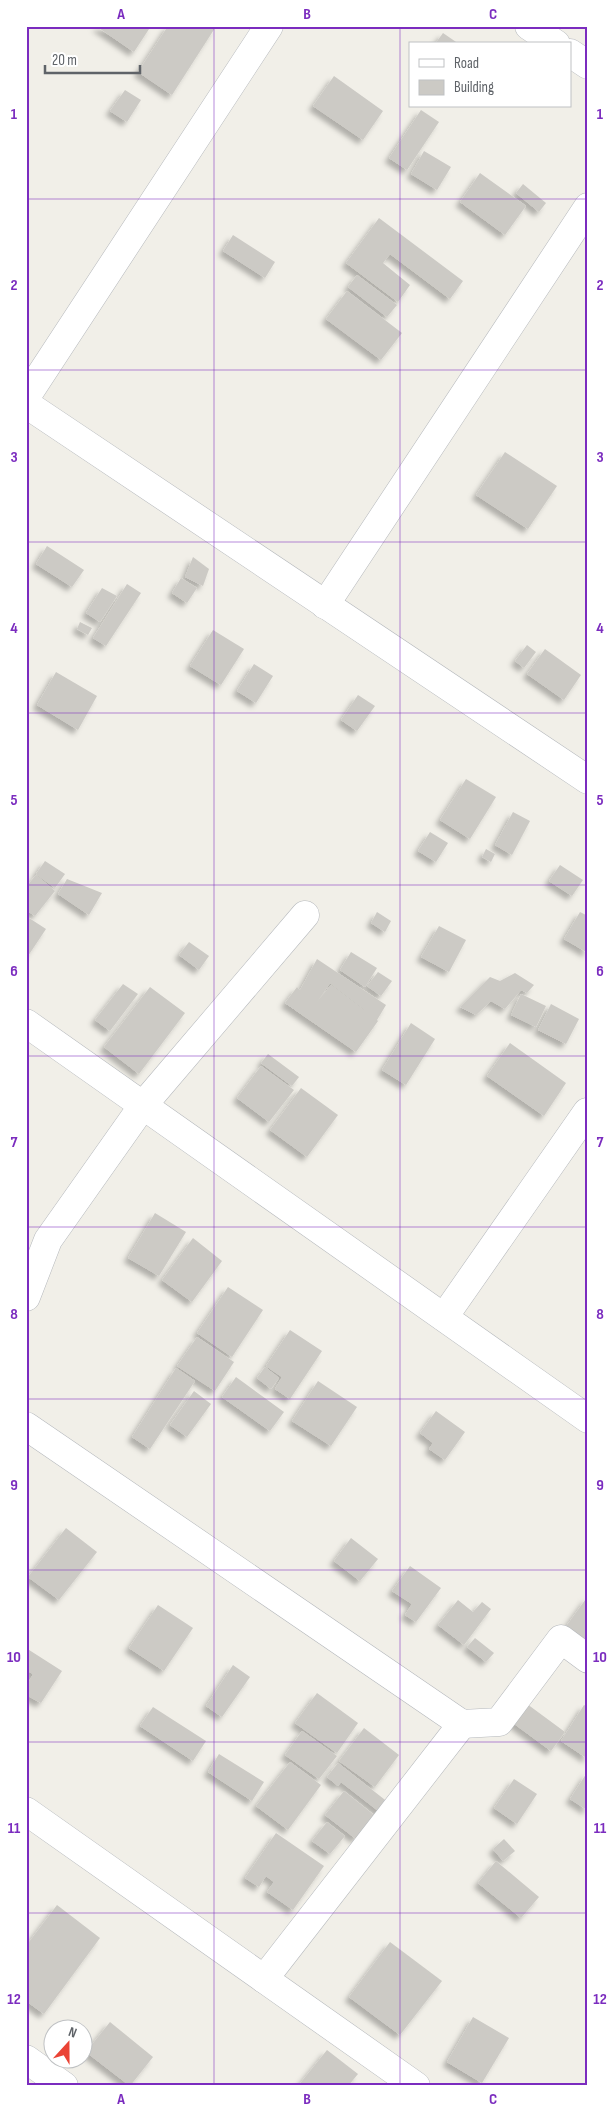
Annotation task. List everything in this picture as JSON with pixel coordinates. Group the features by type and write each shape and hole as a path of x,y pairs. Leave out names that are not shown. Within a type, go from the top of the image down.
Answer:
{"street":[{"path":"26,397 269,26"},
{"path":"529,26 553,42"},
{"path":"572,55 588,65"},
{"path":"325,605 588,207"},
{"path":"26,404 588,780"},
{"path":"26,1297 48,1240 144,1104 305,916"},
{"path":"26,1022 588,1419"},
{"path":"444,1317 587,1112"},
{"path":"26,1426 462,1724 499,1722 561,1639 588,1659"},
{"path":"264,1979 462,1724"},
{"path":"26,1811 416,2086"},
{"path":"26,2059 64,2086"}],"building":[{"path":"96,26 151,26 134,52"},
{"path":"168,26 212,26 215,28 172,95 138,72"},
{"path":"443,33 456,42 436,42"},
{"path":"334,76 383,111 363,140 313,106"},
{"path":"125,90 141,100 127,122 110,111"},
{"path":"421,110 439,122 407,170 389,158"},
{"path":"424,151 451,167 437,190 411,174"},
{"path":"480,173 526,206 505,235 460,202"},
{"path":"523,184 546,203 539,212 516,193"},
{"path":"379,218 463,281 450,299 390,254 383,263 410,285 398,302 346,263"},
{"path":"233,235 275,262 265,278 223,251"},
{"path":"357,275 397,305 387,317 348,287"},
{"path":"347,291 402,333 381,360 326,319"},
{"path":"505,452 557,486 528,529 476,495"},
{"path":"47,546 84,570 72,587 36,564"},
{"path":"193,557 209,569 203,586 185,577"},
{"path":"181,578 197,588 187,603 172,593"},
{"path":"127,584 141,593 106,646 93,638"},
{"path":"102,588 117,596 100,622 86,613"},
{"path":"80,622 92,628 88,635 77,629"},
{"path":"213,630 244,649 221,685 190,666"},
{"path":"527,645 536,652 524,668 515,661"},
{"path":"545,649 581,675 564,700 527,674"},
{"path":"254,664 273,676 256,703 237,691"},
{"path":"56,672 97,696 78,730 37,705"},
{"path":"358,695 375,706 357,731 341,720"},
{"path":"466,779 496,797 470,839 440,820"},
{"path":"513,812 530,821 512,855 495,845"},
{"path":"430,832 448,843 436,862 418,851"},
{"path":"486,849 495,854 491,862 482,857"},
{"path":"45,861 65,874 55,888 36,874"},
{"path":"560,865 583,880 572,896 549,881"},
{"path":"36,875 55,891 35,916 26,910 26,887"},
{"path":"67,879 102,893 89,915 58,894"},
{"path":"377,912 391,921 385,932 371,923"},
{"path":"580,912 588,916 588,953 564,939"},
{"path":"26,916 46,929 26,959"},
{"path":"439,926 466,940 449,972 421,957"},
{"path":"189,942 209,956 199,970 179,955"},
{"path":"351,952 377,968 365,987 340,970"},
{"path":"317,959 386,1005 378,1021 356,1052 285,1003 297,987 300,990","holes":["330,983 365,1010 331,985 317,1002"]},
{"path":"378,972 392,981 381,996 367,986"},
{"path":"515,973 534,985 527,993 521,990 505,1009 491,1001 476,1015 460,1007 490,977 500,981"},
{"path":"123,984 138,994 110,1031 95,1020"},
{"path":"150,987 185,1013 139,1074 104,1047"},
{"path":"521,994 546,1006 536,1027 511,1015"},
{"path":"551,1004 579,1019 566,1044 538,1030"},
{"path":"411,1023 435,1039 406,1085 382,1070"},
{"path":"510,1043 566,1083 544,1116 487,1076"},
{"path":"268,1054 299,1077 292,1086 261,1063"},
{"path":"261,1066 294,1090 269,1122 237,1098"},
{"path":"301,1088 338,1115 307,1157 270,1130"},
{"path":"155,1213 186,1232 159,1276 128,1258"},
{"path":"193,1238 222,1261 192,1302 162,1280"},
{"path":"228,1287 263,1310 232,1357 197,1333"},
{"path":"290,1330 322,1351 290,1399 275,1389 282,1377 266,1366"},
{"path":"197,1337 234,1362 215,1391 177,1366"},
{"path":"265,1367 279,1378 271,1389 257,1378"},
{"path":"176,1368 195,1381 150,1449 132,1437"},
{"path":"236,1377 284,1412 270,1431 222,1397"},
{"path":"318,1381 357,1407 331,1446 292,1421"},
{"path":"194,1391 211,1404 187,1437 170,1425"},
{"path":"436,1411 465,1432 445,1460 429,1449 433,1443 420,1433"},
{"path":"66,1528 97,1552 59,1600 28,1577"},
{"path":"351,1538 378,1559 360,1581 334,1561"},
{"path":"410,1566 441,1588 416,1622 405,1615 412,1604 392,1591"},
{"path":"588,1596 588,1650 562,1632"},
{"path":"458,1600 473,1612 482,1602 491,1609 464,1645 438,1625"},
{"path":"158,1605 193,1628 164,1671 129,1648"},
{"path":"475,1638 494,1653 486,1662 467,1647"},
{"path":"26,1648 62,1671 41,1703 26,1695 26,1687 33,1674 26,1670"},
{"path":"233,1665 250,1677 222,1717 206,1706"},
{"path":"317,1693 358,1723 337,1753 295,1723"},
{"path":"523,1701 565,1732 551,1751 509,1720"},
{"path":"584,1705 588,1707 588,1759 561,1741"},
{"path":"153,1707 206,1741 193,1761 140,1726"},
{"path":"364,1728 399,1755 375,1787 339,1761"},
{"path":"302,1731 337,1756 319,1779 285,1755"},
{"path":"219,1754 264,1782 252,1801 208,1772"},
{"path":"290,1762 321,1785 288,1830 256,1806"},
{"path":"338,1763 403,1814 395,1824 341,1782 338,1786 327,1777"},
{"path":"588,1771 588,1809 587,1810 570,1799"},
{"path":"514,1779 537,1794 517,1824 494,1808"},
{"path":"344,1791 374,1815 356,1839 325,1815"},
{"path":"327,1822 345,1836 330,1854 312,1841"},
{"path":"276,1833 324,1866 293,1910 267,1892 274,1882 266,1876 259,1887 245,1878"},
{"path":"504,1839 515,1851 503,1861 493,1849"},
{"path":"496,1861 539,1897 521,1918 478,1883"},
{"path":"57,1905 100,1938 44,2014 26,2001 26,1946"},
{"path":"390,1942 442,1981 400,2035 349,1997"},
{"path":"473,2017 509,2038 482,2083 447,2062"},
{"path":"110,2022 153,2057 130,2086 92,2057 92,2044"},
{"path":"327,2050 358,2074 348,2086 298,2086"}]}
